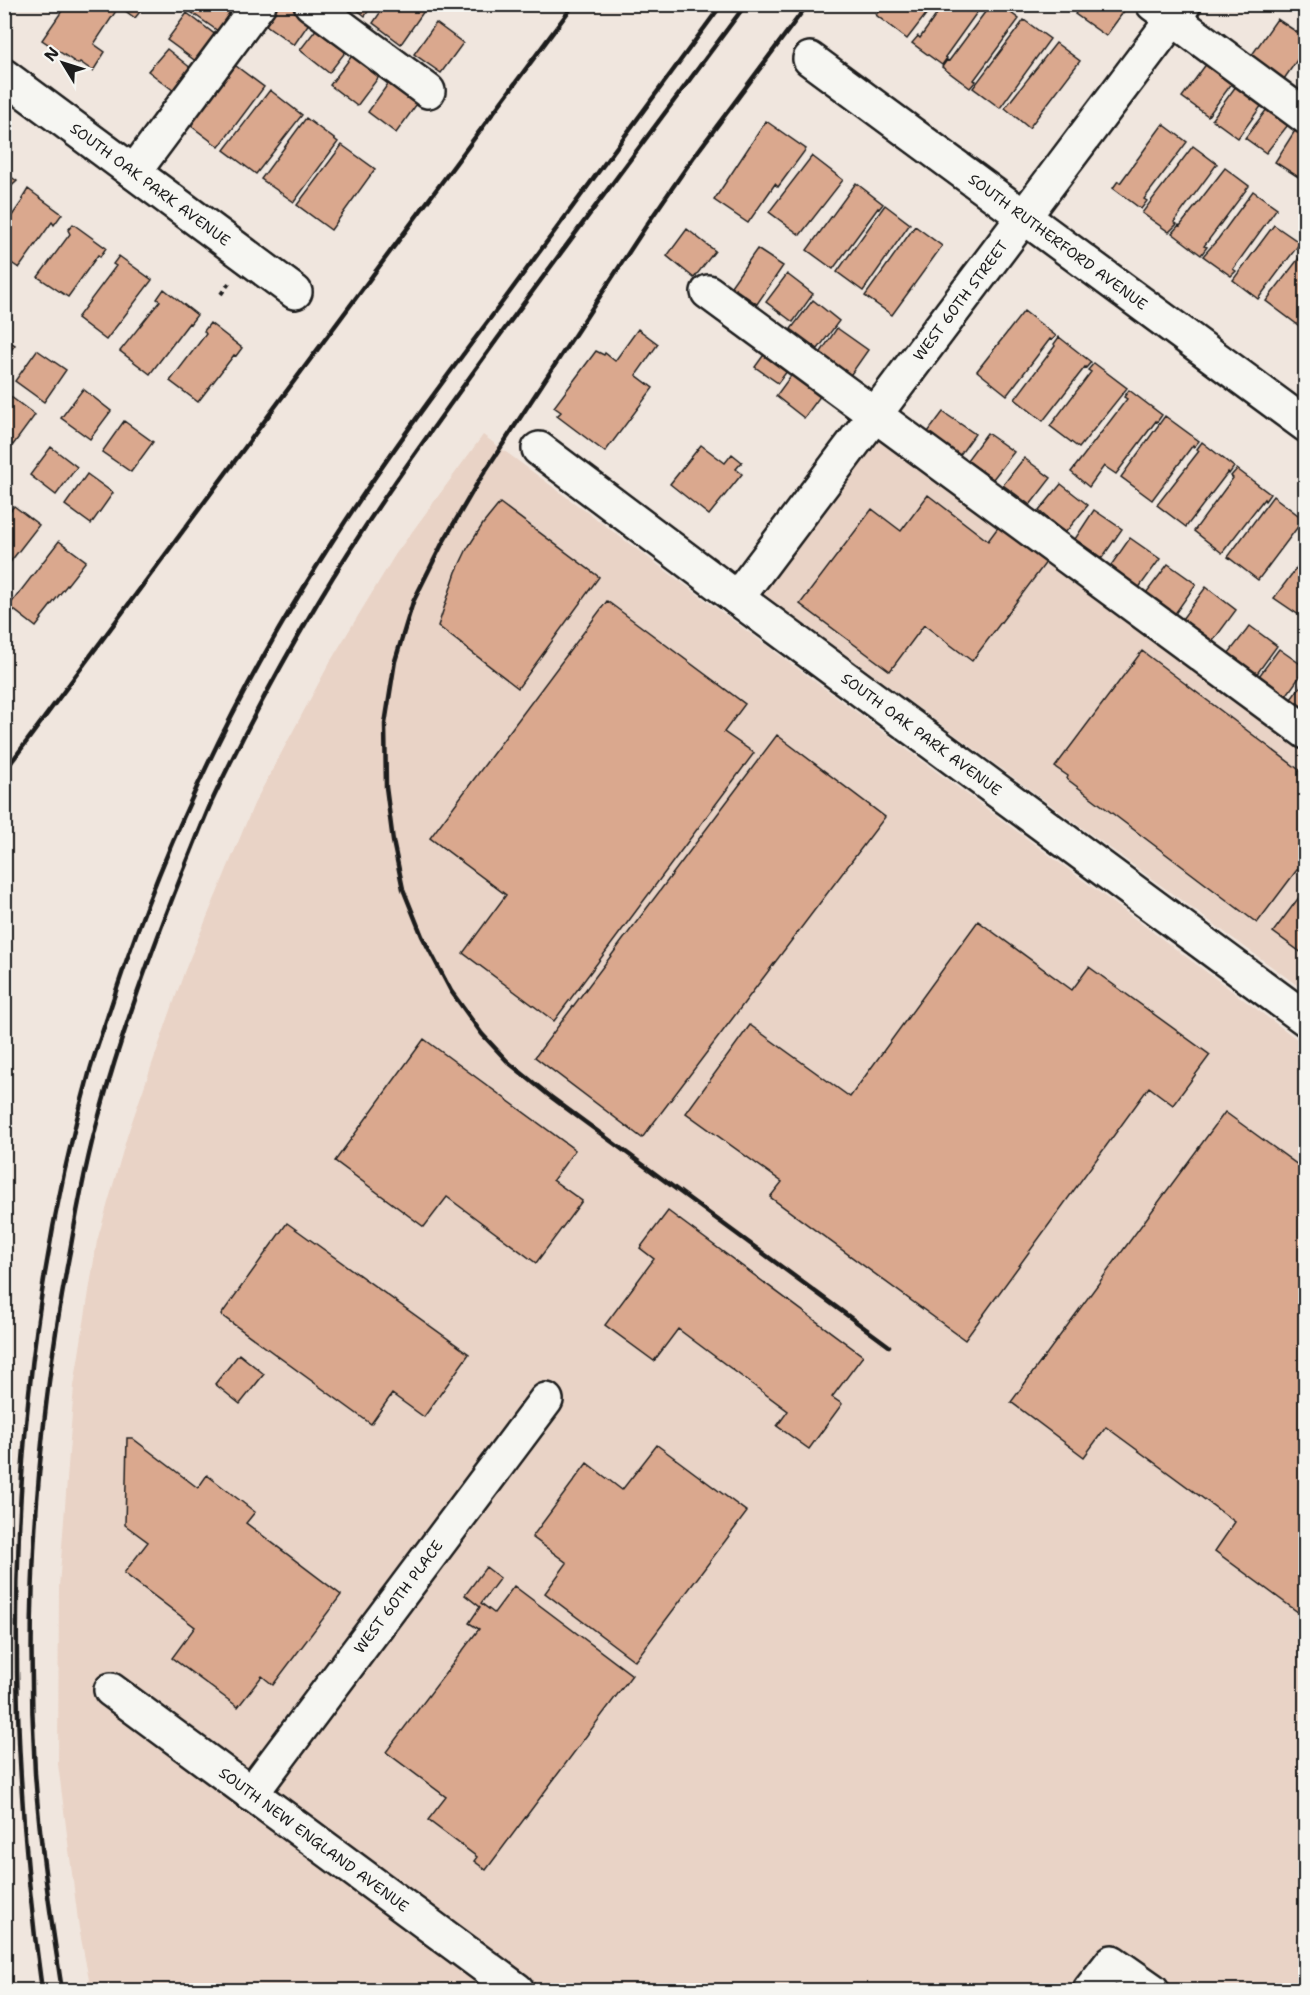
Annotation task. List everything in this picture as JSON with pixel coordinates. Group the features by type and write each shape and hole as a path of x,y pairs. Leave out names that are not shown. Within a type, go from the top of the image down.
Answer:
{"street":[{"path":"134,172 259,4"},
{"path":"311,4 428,91"},
{"path":"1170,10 1305,117"},
{"name":"WEST 60TH STREET","path":"737,598 1024,216 1170,10"},
{"name":"SOUTH RUTHERFORD AVENUE","path":"810,59 1305,425"},
{"name":"SOUTH OAK PARK AVENUE","path":"4,76 295,292"},
{"path":"708,291 1305,732"},
{"name":"SOUTH OAK PARK AVENUE","path":"539,449 1305,1018"},
{"name":"WEST 60TH PLACE","path":"251,1794 546,1400"},
{"name":"SOUTH NEW ENGLAND AVENUE","path":"111,1690 517,1990"},
{"path":"1090,1990 1112,1962 1152,1990"}],"shaded area":[{"path":"873,422 1305,740 1305,991 752,586"},
{"path":"483,435 1305,1045 1305,1990 91,1990 79,1928 58,1764 59,1587 74,1386 97,1241 128,1133 185,970 254,804 330,662 395,555"}],"building":[{"path":"52,4 106,4 116,11 94,44 105,52 93,71 80,62 78,64 42,40 62,11"},
{"path":"116,4 146,4 135,18"},
{"path":"192,4 235,4 218,31 188,10"},
{"path":"279,4 298,4 314,16 294,45 266,25"},
{"path":"350,4 373,4 365,16"},
{"path":"386,4 414,4 424,11 401,44 373,23"},
{"path":"884,4 934,4 907,39 876,15"},
{"path":"944,4 983,4 945,57 947,58 942,65 912,43 918,36 920,38"},
{"path":"991,4 999,4 1019,19 970,88 942,67 947,60 949,61"},
{"path":"1082,4 1124,4 1127,7 1106,36 1075,14"},
{"path":"187,13 217,36 197,62 167,40"},
{"path":"1277,19 1306,38 1306,47 1282,82 1249,59"},
{"path":"1024,20 1050,39 1000,108 973,88"},
{"path":"321,23 351,45 329,73 300,50"},
{"path":"436,23 463,43 441,73 414,54"},
{"path":"1056,43 1080,61 1029,128 1005,108"},
{"path":"167,49 192,69 174,91 148,71"},
{"path":"354,53 381,74 357,106 330,85"},
{"path":"232,63 264,87 219,147 186,122"},
{"path":"1207,63 1233,82 1208,116 1182,97"},
{"path":"390,81 419,101 396,133 368,112"},
{"path":"1236,86 1262,105 1238,138 1212,119"},
{"path":"270,90 302,115 256,174 224,150"},
{"path":"1267,109 1288,125 1266,153 1245,138"},
{"path":"306,118 338,142 294,202 261,179"},
{"path":"766,121 806,149 778,187 775,184 748,223 714,200"},
{"path":"1163,124 1187,142 1144,199 1147,201 1141,209 1113,188 1118,181 1120,183"},
{"path":"1296,129 1306,135 1306,177 1303,180 1275,162"},
{"path":"342,145 375,169 331,230 297,205"},
{"path":"1193,146 1217,164 1174,222 1177,224 1169,232 1142,213"},
{"path":"812,156 843,180 800,235 769,212"},
{"path":"1225,168 1249,186 1204,246 1207,247 1201,255 1172,233"},
{"path":"4,172 17,181 4,193"},
{"path":"856,183 883,204 833,269 807,250"},
{"path":"28,189 62,214 54,225 52,222 19,268 4,258 4,227"},
{"path":"1253,191 1277,208 1233,269 1236,271 1231,276 1203,256"},
{"path":"885,205 910,224 863,291 837,272"},
{"path":"73,224 106,248 100,257 98,255 68,297 38,277 70,234 68,230"},
{"path":"1274,225 1300,243 1258,299 1233,280"},
{"path":"915,226 942,246 892,315 865,296"},
{"path":"687,229 715,251 694,278 667,256"},
{"path":"757,249 783,266 757,304 731,286"},
{"path":"1306,249 1306,324 1302,328 1266,301"},
{"path":"119,256 152,280 106,340 77,318 116,266 113,264"},
{"path":"787,274 813,294 793,322 766,302"},
{"path":"164,289 197,315 150,374 120,351 160,301 157,299"},
{"path":"813,300 839,321 818,349 791,329"},
{"path":"1024,311 1056,336 1050,339 1007,395 977,371"},
{"path":"210,323 242,348 198,402 170,381 206,334 204,331"},
{"path":"837,328 868,350 849,377 819,355"},
{"path":"638,329 658,344 636,375 653,388 605,452 557,416 561,412 554,407 596,351 604,355 605,353 615,361"},
{"path":"1059,337 1091,362 1043,421 1015,399 1055,346"},
{"path":"4,338 15,345 4,359"},
{"path":"768,349 791,366 778,383 755,367"},
{"path":"37,350 66,370 44,402 15,381"},
{"path":"1094,363 1127,388 1079,448 1050,426 1091,372 1088,370"},
{"path":"795,370 824,391 804,418 776,396"},
{"path":"83,389 111,411 90,439 61,418"},
{"path":"1129,390 1162,415 1116,474 1104,466 1089,487 1071,472 1127,399 1124,397"},
{"path":"7,394 35,415 13,445 4,438 4,398"},
{"path":"943,412 975,434 957,459 925,436"},
{"path":"1165,416 1199,441 1194,447 1193,445 1152,500 1121,477"},
{"path":"124,421 153,442 131,472 102,452"},
{"path":"987,433 1014,452 993,479 967,460"},
{"path":"1202,442 1234,467 1186,527 1157,505 1199,451 1197,449"},
{"path":"701,445 725,463 732,454 742,462 736,469 742,474 709,515 670,484"},
{"path":"51,447 77,467 56,495 30,475"},
{"path":"1024,458 1051,478 1030,505 1003,485"},
{"path":"1237,469 1270,494 1222,553 1194,531 1233,478 1231,476"},
{"path":"87,474 113,493 91,524 65,505"},
{"path":"1061,484 1088,505 1065,533 1039,511"},
{"path":"928,495 988,541 999,526 1047,561 972,661 924,625 890,671 800,604 872,509 901,531"},
{"path":"1273,496 1306,521 1300,524 1258,580 1228,557"},
{"path":"500,503 599,577 518,688 438,626 456,572 467,549"},
{"path":"14,506 39,525 4,570 4,518"},
{"path":"1094,510 1122,529 1102,558 1075,539"},
{"path":"1130,538 1160,559 1138,589 1109,568"},
{"path":"59,541 86,561 36,627 9,606"},
{"path":"1306,555 1306,607 1299,615 1274,598"},
{"path":"1168,564 1196,584 1172,618 1143,597"},
{"path":"1206,587 1236,610 1210,645 1179,623"},
{"path":"607,601 745,704 724,732 754,753 554,1021 463,953 506,895 430,838"},
{"path":"1250,626 1277,646 1256,675 1228,654"},
{"path":"1279,649 1306,668 1286,696 1259,676"},
{"path":"1142,651 1306,775 1306,858 1257,923 1067,779 1068,776 1055,767"},
{"path":"1306,679 1306,710 1291,699"},
{"path":"777,735 885,817 642,1138 535,1057"},
{"path":"1306,888 1306,956 1273,932"},
{"path":"978,921 1072,990 1089,967 1210,1055 1173,1105 1149,1087 965,1340 770,1197 782,1182 686,1113 750,1025 850,1097"},
{"path":"424,1039 575,1150 553,1180 582,1201 536,1263 447,1197 424,1227 335,1161"},
{"path":"1225,1112 1306,1171 1306,1618 1215,1551 1235,1522 1106,1427 1084,1457 1011,1402"},
{"path":"668,1211 863,1356 832,1397 842,1404 809,1449 777,1426 788,1411 678,1329 654,1361 605,1325 654,1259 640,1248"},
{"path":"287,1223 469,1354 424,1417 392,1394 371,1424 221,1315"},
{"path":"239,1354 264,1374 240,1404 215,1384"},
{"path":"127,1438 132,1438 198,1488 207,1475 255,1512 246,1523 341,1595 273,1685 262,1676 238,1707 172,1658 195,1627 124,1573 148,1542 125,1525"},
{"path":"657,1445 747,1512 635,1661 545,1593 567,1563 532,1537 587,1463 622,1490"},
{"path":"486,1567 500,1578 481,1603 494,1613 514,1586 632,1675 486,1870 474,1861 477,1857 428,1820 446,1797 386,1752 479,1629 469,1623 480,1607 465,1595"}],"railway":[{"path":"4,772 574,4"},
{"path":"42,1990 29,1877 20,1762 17,1645 19,1528 27,1411 42,1295 62,1181 90,1070 114,997 153,889 198,784 250,681 307,582 376,475 425,406 722,4"},
{"path":"62,1990 43,1855 35,1773 32,1642 36,1510 49,1380 80,1198 100,1112 138,992 182,874 223,777 276,675 340,566 406,467 498,338 746,4"},
{"path":"808,4 693,158 650,220 478,482 442,544 413,602 395,661 385,724 386,787 393,841 403,889 422,936 451,991 482,1034 508,1062 551,1097 889,1346"}]}
